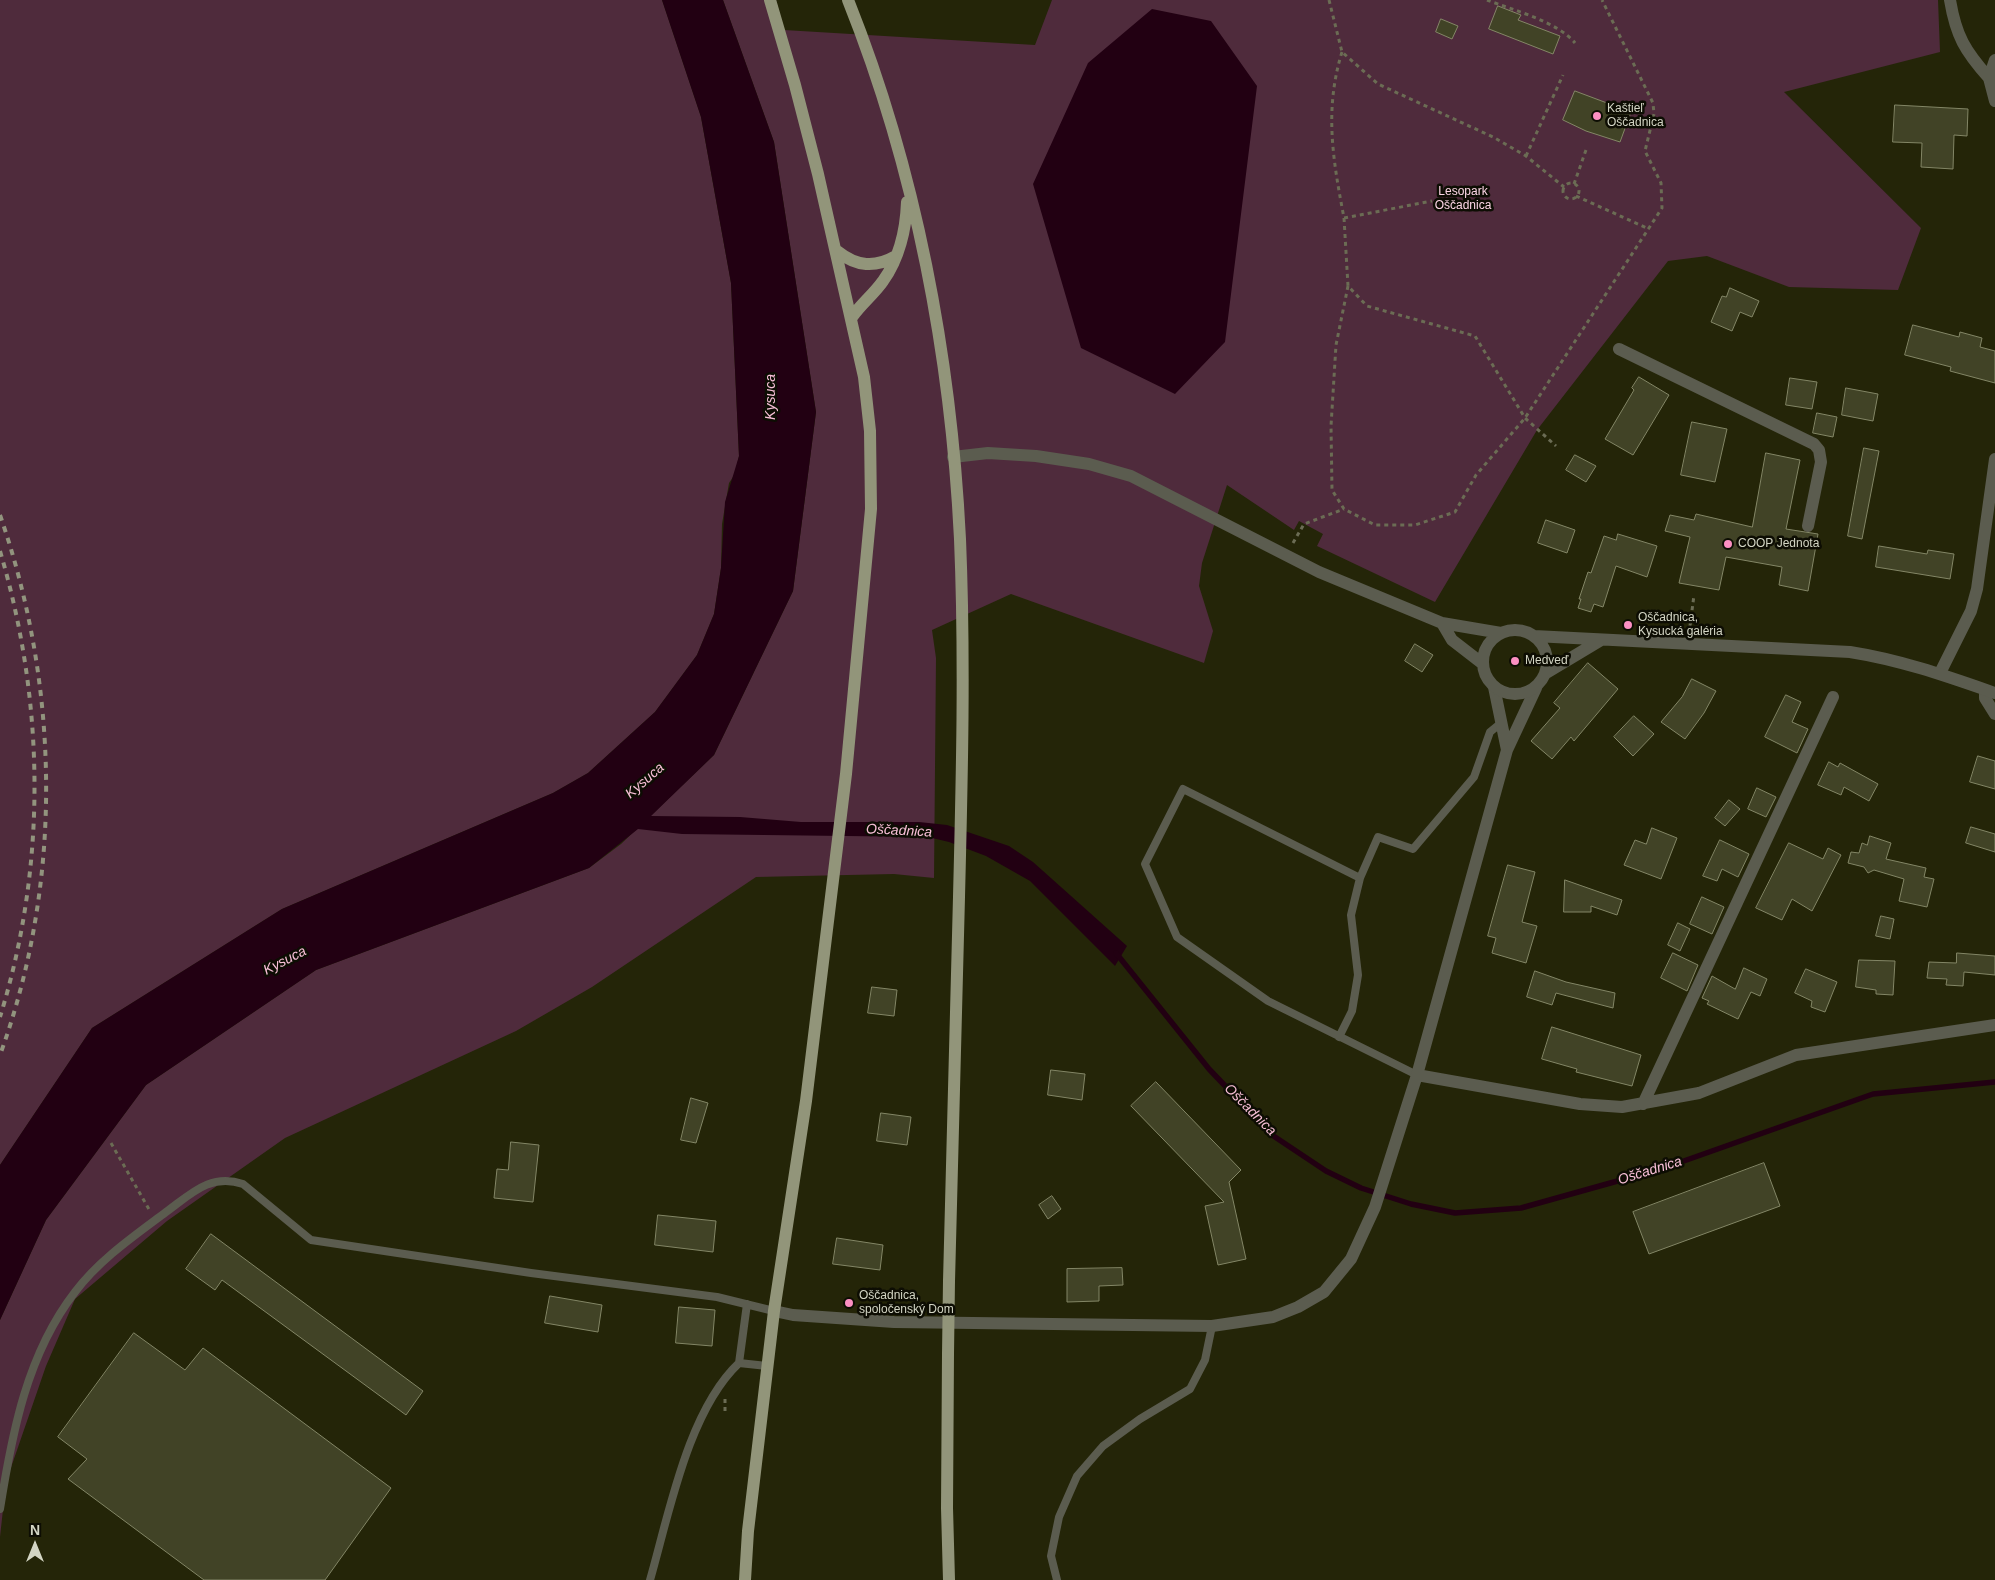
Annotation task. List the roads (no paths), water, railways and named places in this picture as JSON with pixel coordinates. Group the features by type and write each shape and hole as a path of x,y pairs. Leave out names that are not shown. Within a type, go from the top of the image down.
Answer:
{"main road":[{"path":"745,1580 748,1531 767,1366 806,1101 846,774 871,509 870,431 864,376 837,251 795,85 770,0"},
{"path":"848,0 886,112 908,188 921,244 935,322 953,457 960,549 962,809 949,1281 947,1508 949,1580"},
{"path":"852,317 882,283 896,256 906,216 908,188"},
{"path":"837,251 847,259 859,264 872,265 885,262 896,256"}],"street":[{"path":"1950,0 1960,38 1970,57 1989,78 1995,101"},
{"path":"1989,78 1995,60"},
{"path":"1619,349 1814,444 1819,450 1821,462 1808,526"},
{"path":"953,457 988,453 1036,456 1089,464 1131,476 1319,572 1442,622 1501,633 1518,630 1534,636 1850,652 1940,673 1990,691 1985,698 1995,714"},
{"path":"1940,673 1971,612 1977,589 1995,459"},
{"path":"1442,622 1452,640 1483,664"},
{"path":"1501,633 1487,646 1483,664 1488,680 1494,687 1510,694 1528,692 1536,688"},
{"path":"1534,636 1546,652 1546,673"},
{"path":"774,1311 793,1315 894,1322 1212,1326 1273,1317 1298,1307 1324,1292 1351,1259 1375,1207 1395,1148 1507,750 1536,688 1546,673 1601,640"},
{"path":"1494,687 1507,750"},
{"path":"1644,1104 1833,697"},
{"path":"1417,1075 1580,1104 1622,1107 1698,1093 1796,1055 1995,1025"}],"lane":[{"path":"1339,1037 1352,1011 1358,975 1351,915 1360,878 1378,837 1413,848 1474,777 1490,732 1502,723"},
{"path":"1360,878 1183,790 1145,864 1177,937 1268,1002 1417,1075"},
{"path":"0,1509 24,1393 42,1348 75,1292 88,1277 131,1238 198,1189 213,1181 232,1180 252,1190 311,1240 531,1273 717,1297 774,1311"},
{"path":"650,1580 686,1459 703,1411 725,1377 739,1364 747,1304"},
{"path":"1057,1580 1051,1556 1059,1517 1077,1476 1103,1446 1140,1419 1190,1388 1205,1360 1212,1326"},
{"path":"739,1364 767,1366"}],"water":[{"name":"Kysuca","path":"662,0 723,0 774,142 816,412 793,591 714,755 651,816 740,817 801,822 919,822 947,825 1009,846 1033,862 1127,946 1115,966 1030,881 986,856 949,842 928,837 682,834 638,829 589,868 316,970 146,1085 46,1220 0,1320 0,1165 92,1028 282,909 553,793 588,773 655,712 697,655 714,614 721,568 725,502 739,456 731,283 701,117"},
{"path":"1152,9 1211,21 1257,86 1225,342 1175,394 1081,348 1033,184 1088,63"}],"waterway":[{"name":"Oščadnica","path":"1116,953 1209,1069 1272,1135 1326,1171 1361,1188 1411,1204 1455,1213 1521,1208 1664,1168 1873,1094 1995,1082"}],"railway":[{"path":"0,515 20,581 34,648 43,716 46,785 44,854 35,922 21,989 0,1055"},
{"path":"0,551 15,608 26,667 32,725 34,784 33,843 26,901 15,960 0,1017"}],"place":[{"name":"Kaštieľ Oščadnica","path":"1597,116"},
{"name":"COOP Jednota","path":"1728,544"},
{"name":"Oščadnica, Kysucká galéria","path":"1628,625"},
{"name":"Medveď","path":"1515,661"},
{"name":"Oščadnica, spoločenský Dom","path":"849,1303"}],"park label":[{"name":"Lesopark Oščadnica","path":"1463,199"}]}
